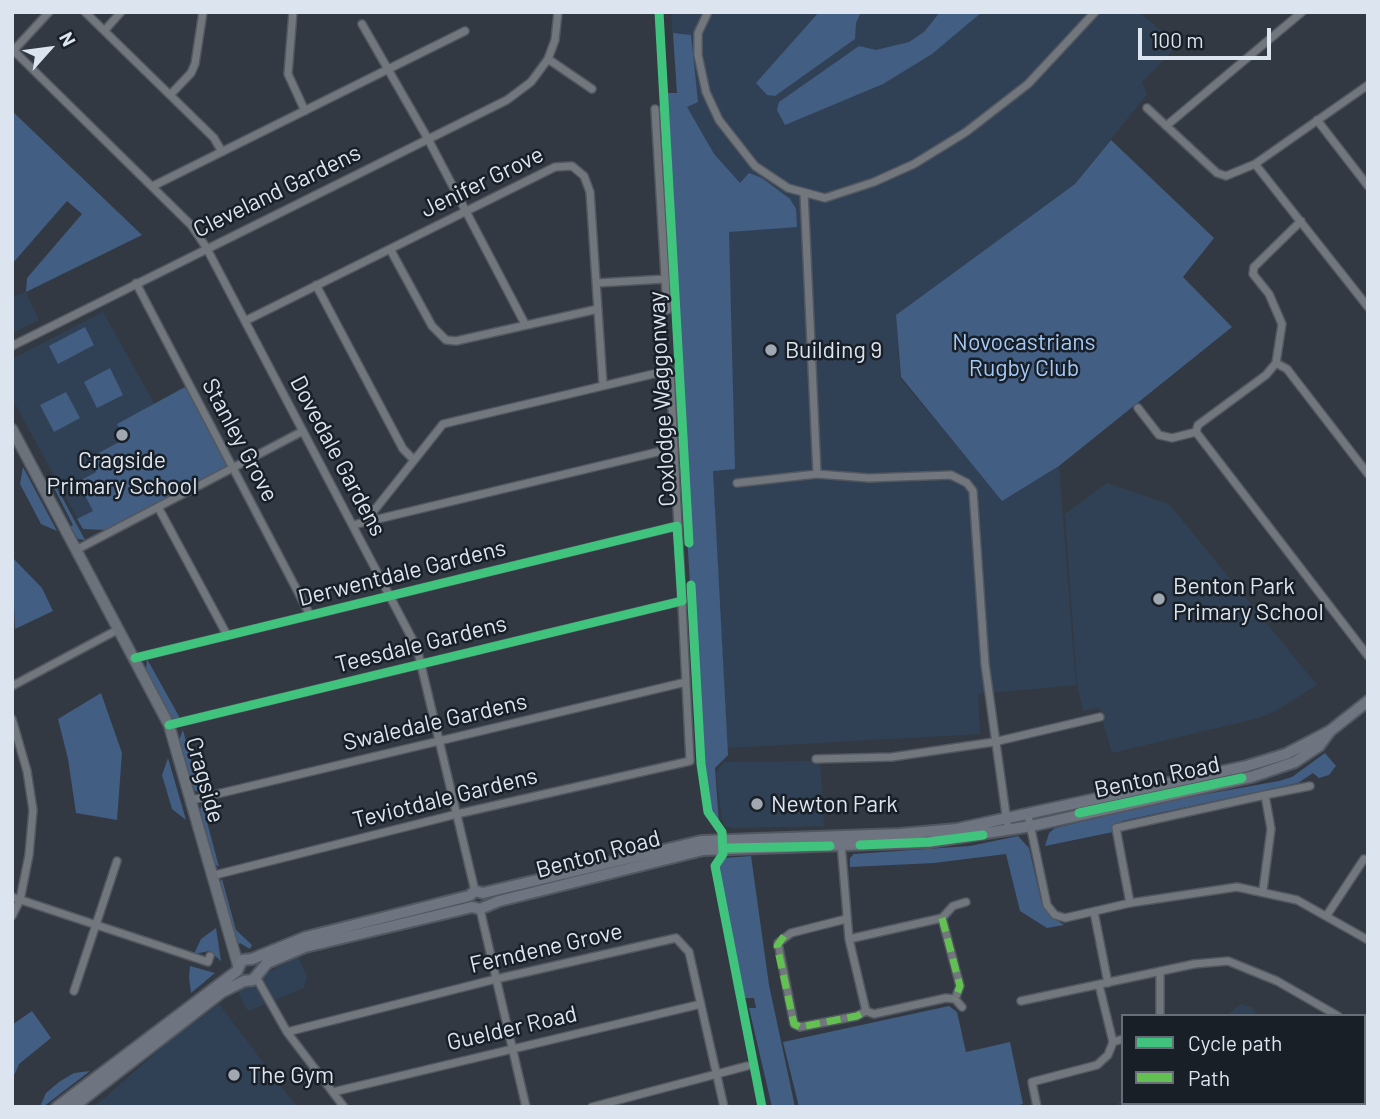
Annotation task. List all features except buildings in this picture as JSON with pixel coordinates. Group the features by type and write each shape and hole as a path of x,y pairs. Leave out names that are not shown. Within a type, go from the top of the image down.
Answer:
{"main road":[{"name":"Benton Road","path":"244,981 276,958 306,947 701,841 841,841 1029,821 1286,754 1330,731 1367,704"},
{"name":"Benton Road","path":"237,968 246,959 252,960 306,937 478,900"},
{"path":"252,960 257,973"},
{"path":"57,1107 237,968 244,981 222,992 73,1107"}],"street":[{"path":"13,50 49,12"},
{"path":"85,12 214,138 222,152"},
{"path":"105,30 121,12"},
{"path":"170,95 191,73 195,64 203,12"},
{"path":"293,12 288,74 305,111"},
{"name":"Cleveland Gardens","path":"12,346 517,94 531,82 548,59 555,40 558,12"},
{"path":"708,12 698,33 698,55 706,92 719,120 755,166 788,188 825,198 874,182 942,149 1002,107 1028,84 1095,12"},
{"path":"1166,126 1301,12"},
{"path":"362,24 428,139 525,324"},
{"path":"153,186 465,30"},
{"name":"Dovedale Gardens","path":"13,50 153,186 191,225 206,247 417,648 526,1107"},
{"path":"548,59 592,89"},
{"path":"1147,108 1217,173 1226,176 1255,164 1368,85"},
{"path":"655,109 667,310"},
{"path":"1317,120 1368,186"},
{"path":"1255,164 1368,307"},
{"name":"Jenifer Grove","path":"246,321 555,167 577,169 587,180 590,192 603,385"},
{"path":"804,193 817,474"},
{"path":"1196,432 1198,425 1266,375 1276,363 1282,324 1269,294 1253,274 1254,267 1301,221"},
{"path":"390,249 432,326 446,340 456,341 598,309"},
{"path":"597,283 665,279"},
{"name":"Stanley Grove","path":"136,283 310,615"},
{"path":"316,285 403,449 413,459"},
{"path":"1276,363 1287,369 1368,474"},
{"path":"365,522 439,427 448,422 670,370 686,682"},
{"path":"1138,408 1159,435 1172,438 1196,432"},
{"name":"Cragside","path":"12,429 169,725 237,968"},
{"path":"76,550 303,431"},
{"path":"1196,432 1368,656"},
{"path":"353,525 674,448"},
{"path":"737,483 817,474 869,478 951,475 967,483 973,491 994,742 1008,825"},
{"path":"158,507 227,635"},
{"name":"Derwentdale Gardens","path":"135,658 677,526"},
{"name":"Teesdale Gardens","path":"169,725 682,601"},
{"path":"12,686 119,629"},
{"name":"Swaledale Gardens","path":"192,800 686,682"},
{"name":"Teviotdale Gardens","path":"210,876 457,814 690,761 686,682"},
{"path":"816,760 892,757 994,742 1100,718"},
{"path":"12,719 27,771 33,810 12,916"},
{"path":"1130,903 1116,828 1310,786"},
{"path":"1263,890 1271,829 1265,794"},
{"path":"1029,821 1047,905 1055,915 1065,918 1130,903 1225,888 1263,890 1297,900 1368,940"},
{"path":"841,841 846,919 866,1011"},
{"path":"1327,915 1364,859"},
{"path":"74,991 117,861"},
{"path":"16,898 208,961 209,956"},
{"path":"849,939 942,918 953,906 966,902"},
{"path":"1094,912 1108,983"},
{"path":"942,918 960,986 955,999"},
{"path":"846,919 791,933 778,943 792,1021 800,1027 857,1016 866,1011 874,1014 946,998 955,999 962,1007"},
{"name":"Ferndene Grove","path":"287,1032 496,979 676,938 689,952 724,1107"},
{"path":"1021,1001 1160,971 1228,961 1277,981 1335,1014"},
{"path":"1160,971 1160,1014"},
{"path":"257,973 287,1032 344,1107"},
{"path":"1037,1107 1032,1082 1097,1065 1108,1055 1113,1042 1099,985"},
{"name":"Guelder Road","path":"333,1092 511,1047 701,1004"},
{"path":"1113,1042 1121,1040"},
{"path":"593,1107 747,1066"}],"shaded area":[{"path":"671,12 1139,12 1178,45 1142,82 1147,94 1075,184 896,315 900,378 1002,500 1059,466 1076,685 978,694 980,734 727,748 695,128 677,94"},
{"path":"26,292 39,320 12,333 12,297"},
{"name":"Cragside Primary School","path":"103,312 154,403 107,530 83,529 12,398 12,359"},
{"name":"Benton Park Primary School","path":"1107,483 1169,504 1317,685 1274,712 1255,719 1112,753 1099,708 1083,711 1077,683 1065,514"},
{"path":"820,761 824,826 725,826 716,773 724,762"},
{"path":"298,956 307,977 304,988 248,1011 237,990"},
{"path":"219,1004 297,1107 94,1107 175,1036"},
{"path":"1241,1004 1251,1007 1256,1014 1228,1014"},
{"path":"1121,1101 1121,1105 1331,1107 1114,1107"}],"green space":[{"path":"819,12 861,12 856,23 855,39 775,96 767,95 756,83"},
{"path":"940,12 982,12 932,54 883,84 785,125 777,110 779,102 859,46 876,50 909,42 924,32"},
{"path":"673,33 691,35 698,102 687,107 714,154 740,183 749,173 762,178 790,199 796,209 797,227 729,232 735,469 713,471 728,755 715,768 719,824 710,810 704,766 701,764 660,93 677,93"},
{"path":"12,111 142,235 26,292 27,278 82,214 67,201 12,264"},
{"name":"Novocastrians Rugby Club","path":"1111,140 1214,238 1183,277 1232,327 1059,466 1002,501 901,377 896,315 1075,184"},
{"path":"85,327 94,345 58,364 49,346"},
{"path":"110,368 123,395 97,408 84,382"},
{"path":"185,387 229,466 107,530 83,529 77,519 93,511 78,482 96,472 89,458 125,439 117,424"},
{"path":"66,392 80,418 54,432 40,405"},
{"path":"23,467 57,531 41,524 20,484"},
{"path":"56,486 85,540 78,539 70,527 73,525 54,488"},
{"path":"12,557 42,588 53,611 15,629"},
{"path":"147,659 181,720 174,720 170,715 146,669"},
{"path":"101,693 122,753 117,820 76,813 68,759 58,719"},
{"path":"183,730 200,794 193,789 179,740"},
{"path":"1325,753 1336,766 1329,775 1319,778 1313,773 1298,783 1122,821 1113,832 1045,846 1049,833 1055,828 1173,800 1279,781 1292,777"},
{"path":"168,758 186,820 172,809 162,775"},
{"path":"202,803 219,867 212,862 199,813"},
{"path":"1018,836 1029,848 1041,900 1064,925 1047,928 1020,911 1006,854 934,863 850,867 850,858 854,854 970,846"},
{"path":"751,856 769,985 795,1107 772,1107 749,1008 756,1008 754,998 745,998 718,865 724,858"},
{"path":"222,879 236,930 252,945 250,949 240,943 237,945 218,885"},
{"path":"216,928 221,961 209,951 194,954 201,939"},
{"path":"190,966 215,973 191,993 189,977"},
{"path":"949,1006 957,1012 966,1052 1010,1042 1023,1104 1011,1107 799,1107 783,1042"},
{"path":"32,1011 51,1038 19,1064 12,1080 12,1025"},
{"path":"90,1071 40,1107 46,1093 59,1082 74,1073"}],"marked path":[{"path":"942,918 960,986 955,999"},
{"path":"784,936 777,946 794,1024 800,1027 857,1016 866,1011"}],"cycle path":[{"name":"Coxlodge Waggonway","path":"659,12 689,543"},
{"path":"135,658 677,526 682,601 169,725"},
{"path":"691,585 701,764 708,812 722,832 723,854 715,866 762,1107"},
{"path":"1079,813 1242,778"},
{"path":"860,845 929,842 983,835"},
{"path":"729,848 830,846"}],"place":[{"name":"Building 9","path":"771,350"},
{"name":"Cragside Primary School","path":"122,435"},
{"name":"Benton Park Primary School","path":"1159,599"},
{"name":"Newton Park","path":"757,804"},
{"name":"The Gym","path":"234,1075"}]}
